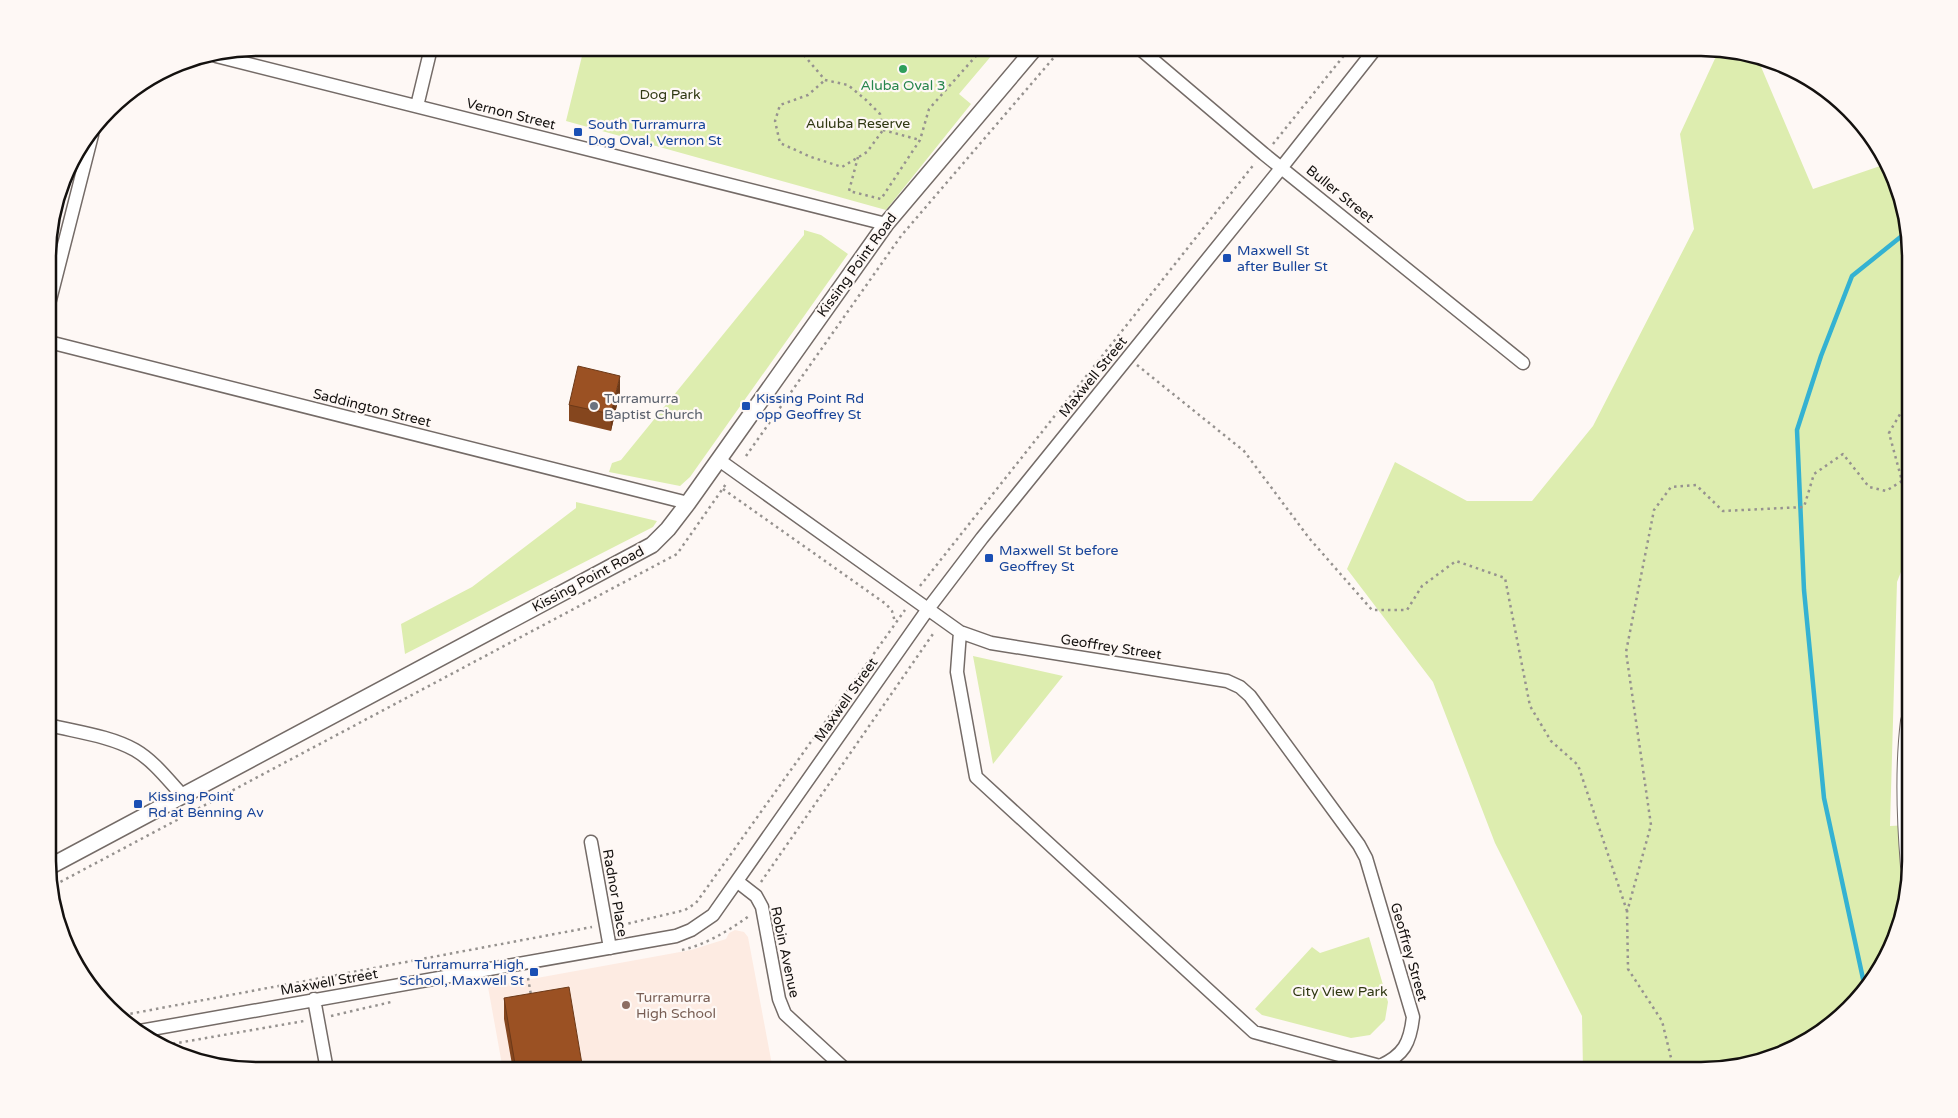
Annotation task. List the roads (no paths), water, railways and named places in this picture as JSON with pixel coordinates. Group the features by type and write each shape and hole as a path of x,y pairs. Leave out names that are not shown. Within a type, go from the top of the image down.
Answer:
{"street":[{"path":"417,106 429,56"},
{"name":"Kissing Point Road","path":"56,863 652,545 688,503 886,224 1028,56"},
{"name":"Buller Street","path":"1148,56 1264,154 1523,363"},
{"name":"Maxwell Street","path":"148,1029 676,936 691,930 713,915 928,609 982,538 1370,56"},
{"name":"Vernon Street","path":"227,59 886,224"},
{"path":"56,276 89,148"},
{"name":"Saddington Street","path":"56,344 688,503"},
{"name":"Geoffrey Street","path":"719,460 960,632 992,643 1227,681 1240,687 1250,696 1360,845 1366,858 1413,1018 1411,1036 1403,1051 1390,1062"},
{"name":"Geoffrey Street","path":"960,632 957,672 976,778 1254,1032 1365,1062"},
{"path":"56,727 118,742 136,751 151,762 183,796"},
{"name":"Radnor Place","path":"591,842 610,948"},
{"name":"Robin Avenue","path":"738,882 756,896 762,907 779,999 785,1014 837,1062"},
{"path":"314,999 326,1062"}],"waterway":[{"path":"1863,979 1824,798 1804,590 1797,430 1821,356 1852,276 1900,237"}],"place":[{"name":"Aluba Oval 3","path":"903,69"},
{"name":"South Turramurra Dog Oval, Vernon St","path":"578,132"},
{"name":"Maxwell St after Buller St","path":"1227,258"},
{"name":"Turramurra Baptist Church","path":"594,406"},
{"name":"Kissing Point Rd opp Geoffrey St","path":"746,406"},
{"name":"Maxwell St before Geoffrey St","path":"989,558"},
{"name":"Kissing Point Rd at Benning Av","path":"138,804"},
{"name":"Turramurra High School, Maxwell St","path":"534,972"},
{"name":"Turramurra High School","path":"626,1005"}],"park label":[{"name":"Dog Park","path":"670,94"},
{"name":"Auluba Reserve","path":"858,123"},
{"name":"City View Park","path":"1340,991"}]}
